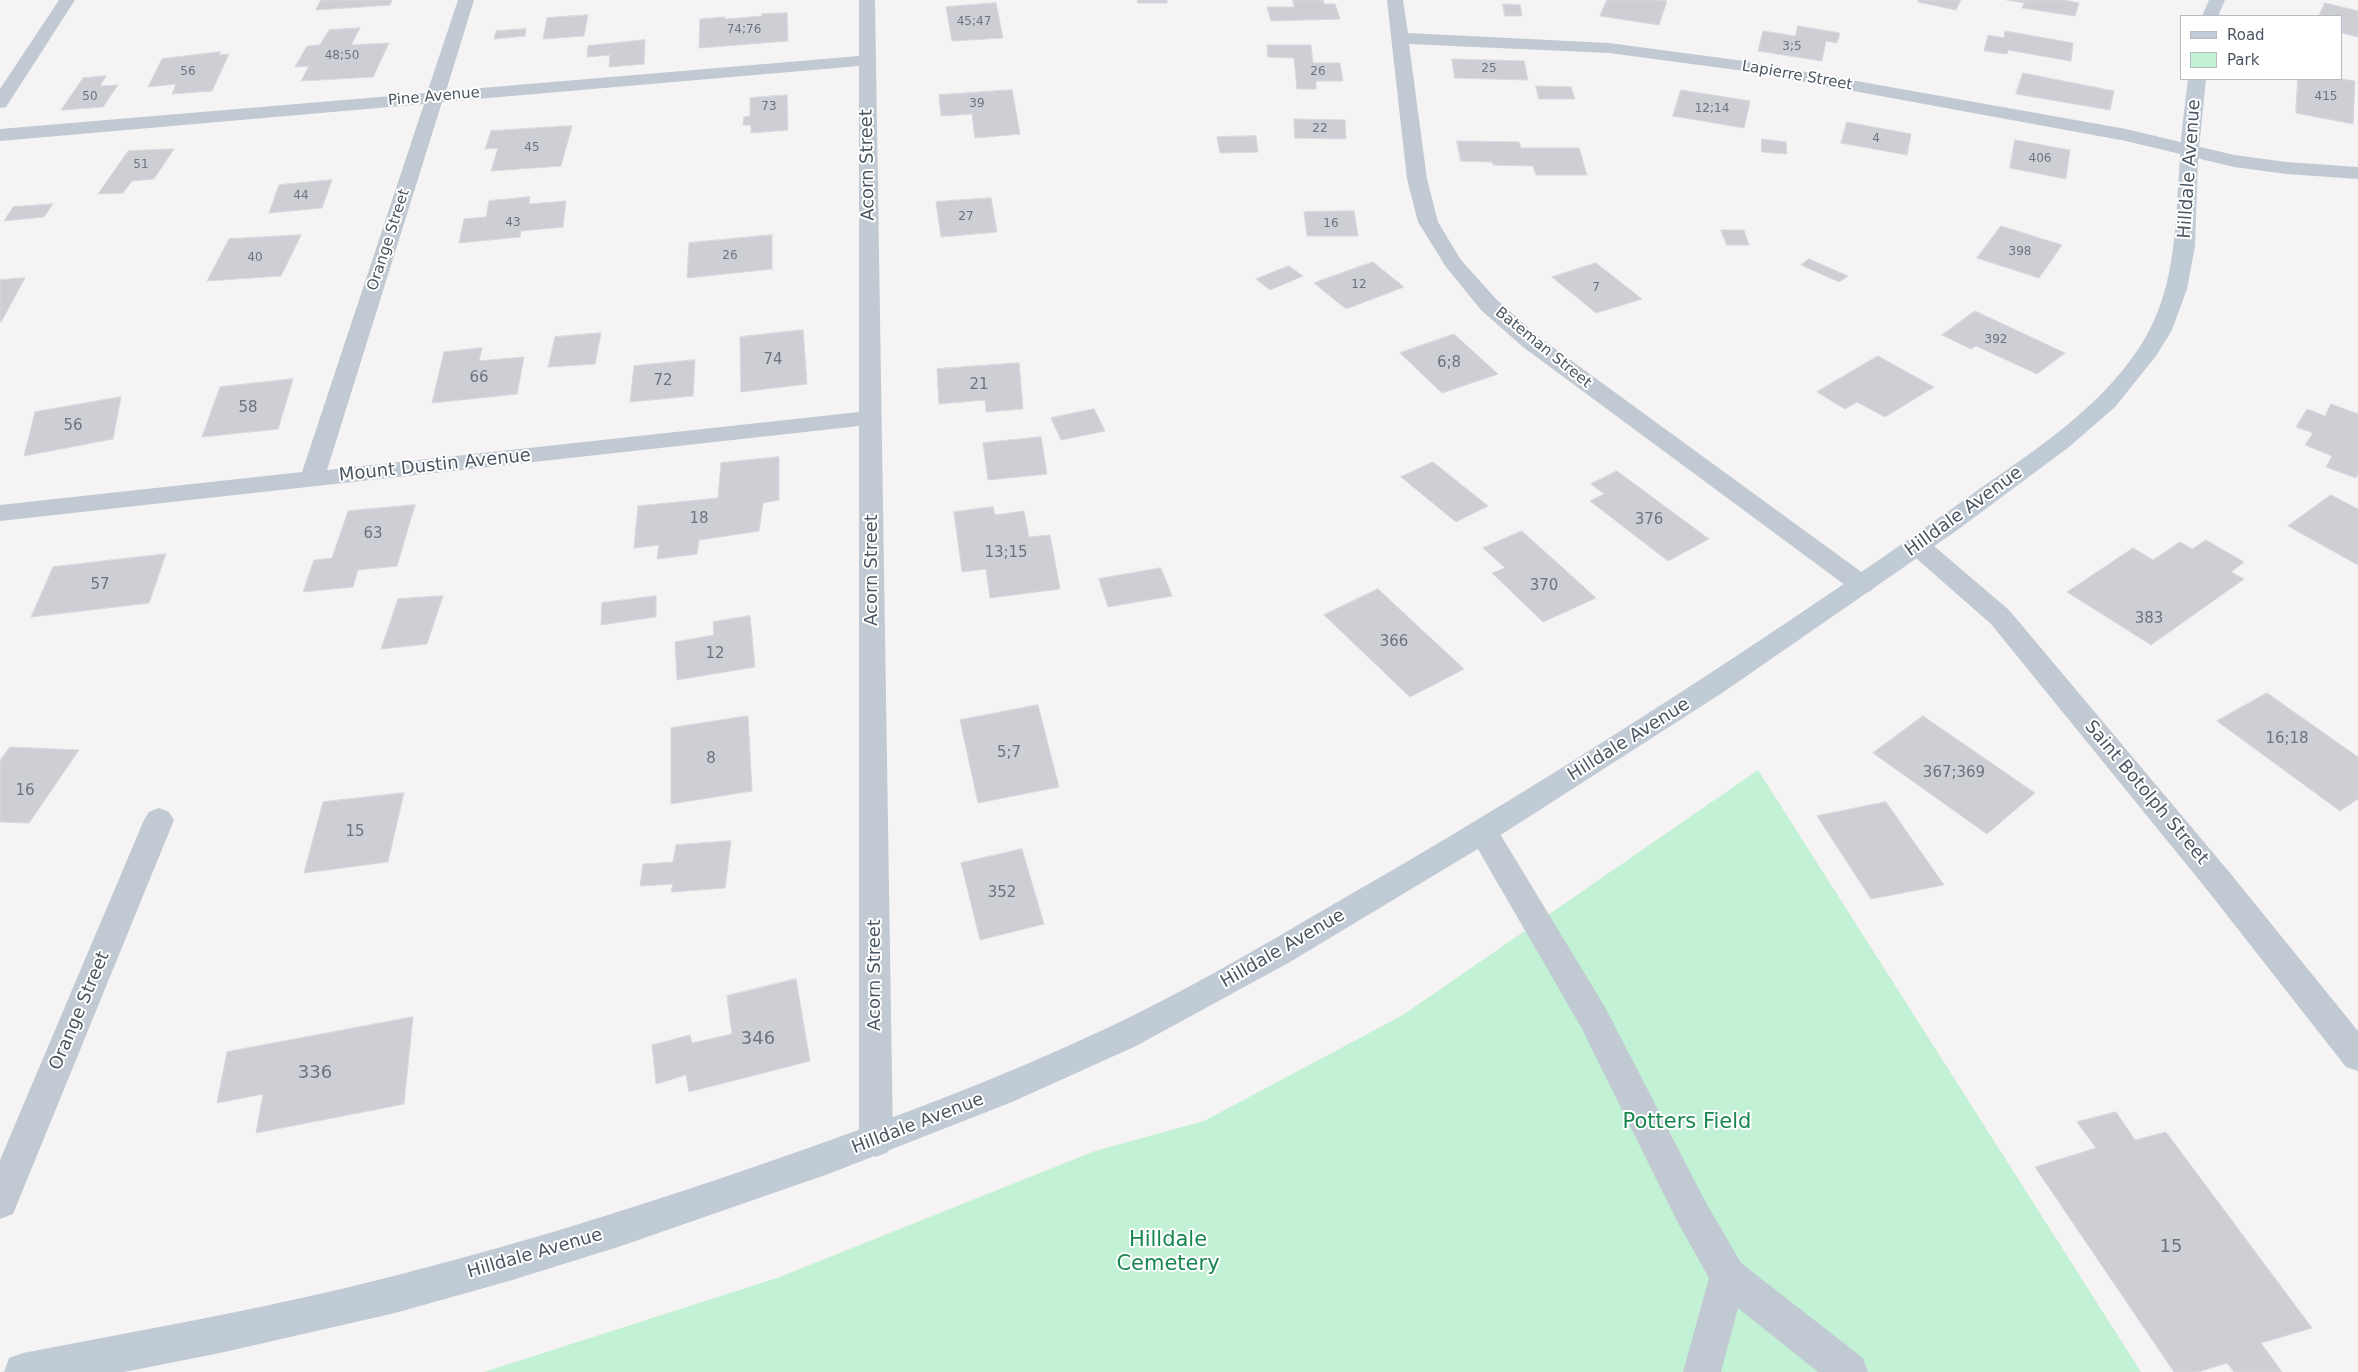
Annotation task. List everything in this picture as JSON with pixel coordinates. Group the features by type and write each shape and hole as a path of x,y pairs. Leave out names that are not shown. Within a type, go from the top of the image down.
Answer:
{"main road":[{"path":"2210,15 2217,0"},
{"name":"Hilldale Avenue","path":"22,1372 337,1308 519,1260 704,1202 876,1141 994,1094 1126,1035 1243,974 1483,832 1703,694 1918,546 2075,432 2121,386 2142,359 2162,327 2176,290 2185,248 2190,150 2197,80"}],"street":[{"path":"0,103 67,0"},
{"name":"Orange Street","path":"312,479 466,0"},
{"name":"Acorn Street","path":"867,0 876,1141"},
{"name":"Bateman Street","path":"1395,0 1419,188 1428,222 1453,263 1489,305 1530,342 1862,585"},
{"name":"Lapierre Street","path":"1400,38 1609,48 1734,65 2126,135 2234,161 2358,173"},
{"name":"Pine Avenue","path":"0,135 867,60"},
{"name":"Mount Dustin Avenue","path":"0,513 870,418"},
{"name":"Saint Botolph Street","path":"1918,546 2000,617 2219,882 2358,1056"},
{"name":"Orange Street","path":"0,1202 159,820"},
{"path":"1483,832 1593,1017 1691,1211 1728,1276 1848,1372"},
{"path":"1702,1372 1728,1276"}],"green space":[{"name":"Potters Field","path":"1758,770 2141,1372 484,1372 777,1278 1095,1151 1204,1121 1403,1015"}],"building":[{"path":"321,0 392,0 390,5 316,10"},
{"path":"1138,0 1167,0 1167,3 1138,3"},
{"path":"1293,0 1323,0 1324,4 1335,4 1340,19 1271,21 1267,7 1294,7"},
{"path":"1607,0 1667,1 1659,25 1600,16"},
{"path":"1919,0 1961,0 1956,10 1918,2"},
{"path":"2007,0 2064,0 2079,3 2075,16 2022,8 2024,3"},
{"path":"996,3 1003,38 952,41 946,7"},
{"path":"2325,3 2358,11 2358,37 2343,33 2343,15 2319,15"},
{"path":"1503,4 1520,5 1522,16 1505,16"},
{"path":"787,13 788,41 699,48 700,19 725,17 725,19"},
{"path":"588,15 584,36 543,39 547,18"},
{"path":"1798,26 1840,33 1837,43 1826,41 1822,61 1758,51 1763,31 1795,36"},
{"path":"360,28 351,45 389,43 373,77 301,81 309,66 295,67 307,46 320,45 329,30"},
{"path":"526,29 525,36 494,39 496,31"},
{"path":"2005,31 2073,43 2071,61 2008,50 2007,54 1984,51 1988,35 2004,38"},
{"path":"645,40 644,64 609,67 610,55 587,57 588,46"},
{"path":"1267,45 1311,45 1313,63 1340,63 1343,81 1316,81 1316,89 1297,89 1294,58 1268,57"},
{"path":"220,52 219,55 229,54 212,91 172,94 176,84 148,87 162,59"},
{"path":"1452,59 1524,61 1528,80 1455,78"},
{"path":"2023,73 2114,91 2110,110 2016,94"},
{"path":"106,76 100,86 118,85 103,107 61,110 83,78"},
{"path":"2343,79 2355,81 2353,124 2296,113 2298,80"},
{"path":"1536,86 1571,87 1575,99 1539,99"},
{"path":"1012,90 1020,134 975,138 972,114 941,116 939,95"},
{"path":"1681,90 1750,101 1744,128 1673,116"},
{"path":"787,95 788,130 751,133 751,125 743,125 744,117 750,116 750,98"},
{"path":"1294,119 1345,120 1346,139 1295,138"},
{"path":"1847,122 1911,134 1907,155 1841,143"},
{"path":"572,126 561,166 491,171 498,148 485,149 491,131"},
{"path":"1256,136 1258,152 1220,153 1217,137"},
{"path":"1762,139 1786,142 1787,154 1762,152"},
{"path":"2015,140 2070,150 2066,179 2010,168"},
{"path":"1457,141 1519,142 1521,148 1579,148 1587,175 1536,175 1533,166 1493,165 1492,162 1461,161"},
{"path":"174,149 154,179 132,181 123,193 98,194 128,151"},
{"path":"332,180 322,208 269,213 279,185"},
{"path":"530,197 529,204 566,201 563,227 521,231 520,237 459,243 464,219 486,217 489,201"},
{"path":"991,198 997,232 941,237 936,202"},
{"path":"53,204 44,217 4,221 13,207"},
{"path":"1354,211 1358,236 1307,236 1304,212"},
{"path":"2001,226 2062,245 2039,278 1977,258"},
{"path":"1721,230 1744,230 1749,245 1727,245"},
{"path":"301,235 281,276 207,281 229,239"},
{"path":"772,235 772,269 687,278 689,243"},
{"path":"1809,259 1848,276 1839,282 1801,265"},
{"path":"1373,262 1404,287 1346,309 1314,283"},
{"path":"1596,263 1642,299 1596,313 1552,277"},
{"path":"1289,266 1303,276 1270,290 1256,279"},
{"path":"25,278 1,322 0,322 0,280"},
{"path":"1975,311 2065,353 2037,374 1976,346 1971,349 1942,335"},
{"path":"803,330 807,384 741,392 740,337"},
{"path":"601,333 595,364 548,367 555,337"},
{"path":"1454,334 1498,374 1442,393 1400,353"},
{"path":"482,348 479,361 524,357 517,394 432,403 444,352"},
{"path":"1878,356 1934,387 1885,417 1857,402 1845,409 1817,392"},
{"path":"695,360 693,396 630,402 634,366"},
{"path":"1019,363 1023,409 986,412 985,400 939,404 937,369"},
{"path":"293,379 278,429 202,437 220,387"},
{"path":"121,397 113,439 24,456 35,412"},
{"path":"2331,404 2358,414 2358,474 2356,478 2326,467 2332,456 2305,445 2313,433 2296,427 2307,409 2325,416"},
{"path":"1094,409 1105,431 1061,440 1051,418"},
{"path":"1041,437 1047,474 988,480 983,443"},
{"path":"779,457 779,500 763,503 759,531 699,540 697,554 657,559 659,545 634,548 638,506 718,498 721,463"},
{"path":"1433,462 1488,506 1456,522 1401,477"},
{"path":"1617,471 1709,539 1668,561 1590,501 1604,494 1591,484"},
{"path":"2331,495 2358,509 2358,565 2288,526"},
{"path":"415,505 397,566 358,570 353,587 303,592 314,560 332,558 348,511"},
{"path":"993,507 995,515 1024,511 1029,537 1050,535 1060,589 990,598 986,569 962,572 954,512"},
{"path":"1522,531 1596,598 1543,622 1492,573 1505,568 1483,548"},
{"path":"2206,540 2244,562 2231,572 2244,579 2151,645 2067,592 2133,548 2153,560 2180,542 2192,549"},
{"path":"166,554 149,603 31,617 53,567"},
{"path":"1161,568 1172,596 1108,607 1099,579"},
{"path":"1378,589 1464,669 1410,697 1324,615"},
{"path":"443,596 427,644 381,649 398,599"},
{"path":"656,596 656,617 601,625 602,603"},
{"path":"750,616 755,667 677,680 675,642 714,635 713,622"},
{"path":"2267,693 2358,757 2358,799 2340,811 2217,721"},
{"path":"1038,705 1059,787 978,803 960,720"},
{"path":"748,716 752,791 671,804 671,728"},
{"path":"1923,716 2035,793 1987,834 1873,753"},
{"path":"10,747 79,750 29,823 0,822 0,761"},
{"path":"404,793 388,862 304,873 323,802"},
{"path":"1886,802 1944,885 1871,899 1817,816"},
{"path":"731,841 725,888 671,892 673,884 640,886 643,864 673,862 676,845"},
{"path":"1022,849 1044,924 980,940 961,863"},
{"path":"796,979 810,1061 689,1092 686,1075 656,1084 652,1045 690,1035 692,1043 732,1034 727,996"},
{"path":"413,1017 404,1104 256,1133 263,1094 217,1103 227,1052"},
{"path":"2116,1112 2135,1140 2166,1132 2312,1328 2261,1343 2282,1372 2234,1372 2227,1363 2198,1372 2174,1372 2035,1167 2096,1148 2077,1122"}],"park label":[{"name":"Hilldale Cemetery","path":"1168,1253"}]}
